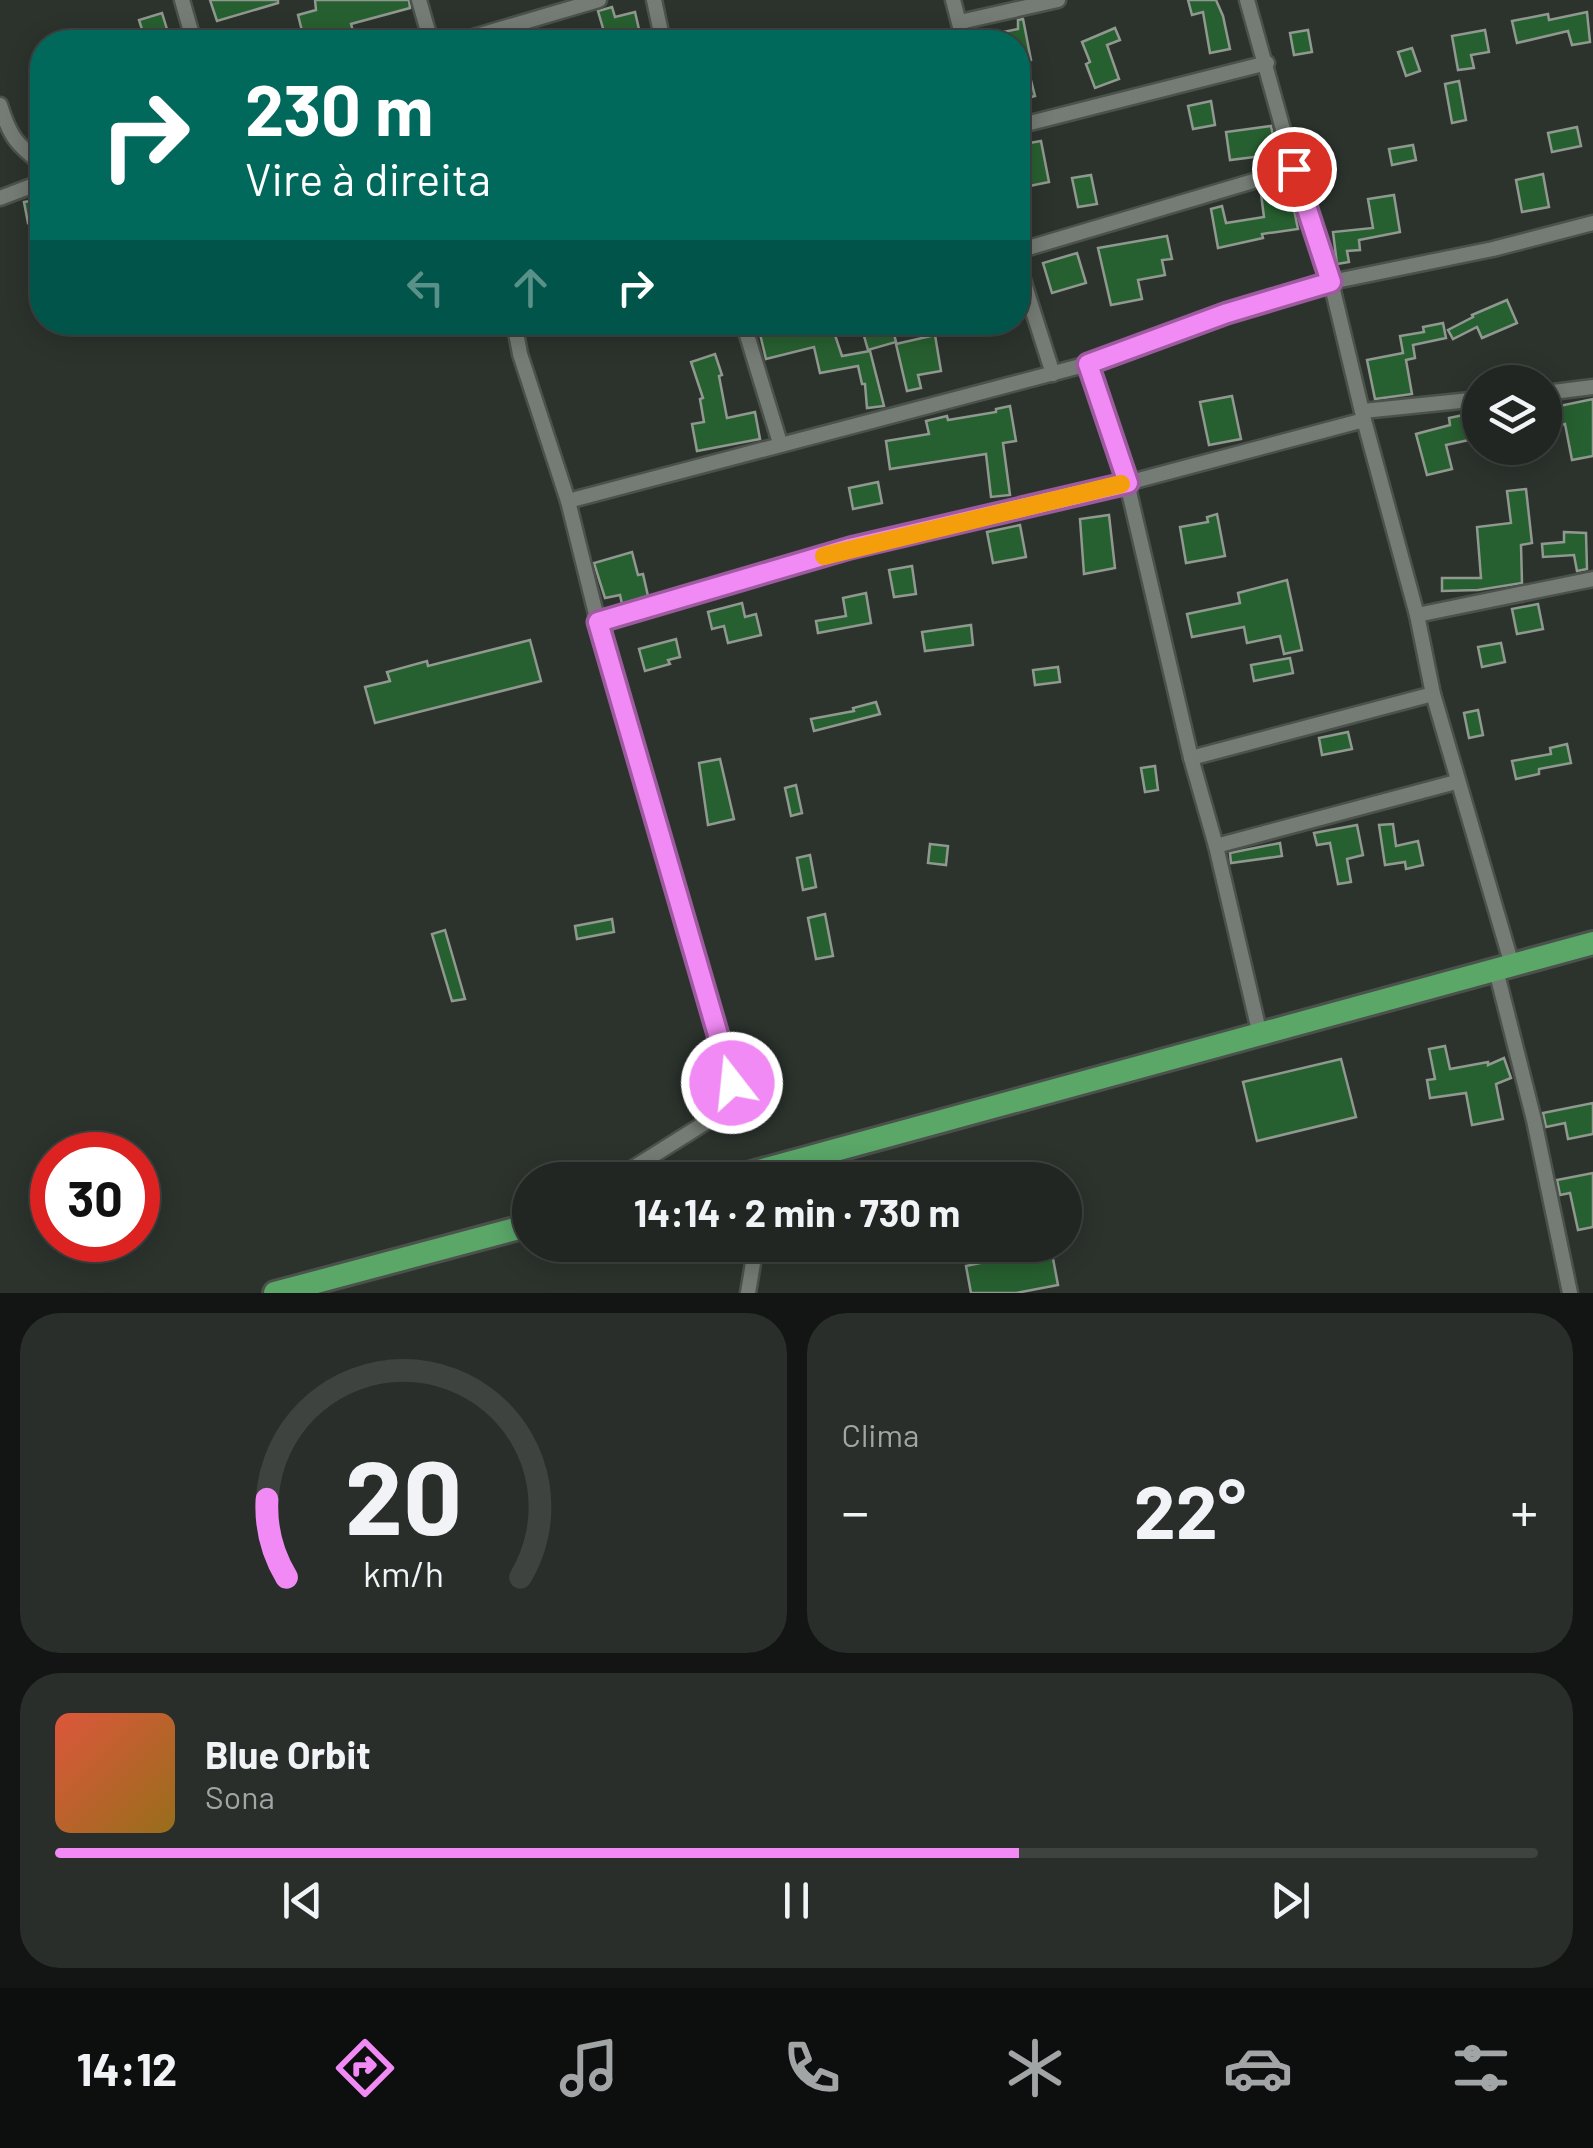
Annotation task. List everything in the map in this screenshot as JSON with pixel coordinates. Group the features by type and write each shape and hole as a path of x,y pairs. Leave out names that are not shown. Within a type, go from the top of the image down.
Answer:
{"main road":[{"path":"805,1162 1593,943"},
{"path":"275,1293 512,1230"}],"street":[{"path":"182,0 191,30"},
{"path":"419,0 428,30"},
{"path":"497,30 599,0"},
{"path":"654,0 660,30"},
{"path":"953,0 962,30"},
{"path":"960,22 1058,0"},
{"path":"1248,0 1294,169 1331,282 1417,615 1432,694 1504,968 1570,1293"},
{"path":"1030,123 1267,62"},
{"path":"0,106 8,131 30,156"},
{"path":"1030,246 1294,169"},
{"path":"0,198 30,187"},
{"path":"568,501 1088,364 1227,313 1331,282 1493,250 1593,223"},
{"path":"1030,302 1053,374"},
{"path":"516,335 568,501 598,622 732,1083 730,1098 716,1116 643,1162"},
{"path":"749,335 780,443"},
{"path":"1088,364 1128,483 1260,1035"},
{"path":"1562,391 1593,387"},
{"path":"598,622 850,548 1128,483 1363,416 1462,402"},
{"path":"1417,615 1593,579"},
{"path":"1191,758 1432,694"},
{"path":"1216,846 1456,782"},
{"path":"748,1293 753,1262"}],"building":[{"path":"210,0 278,0 278,3 217,21"},
{"path":"315,0 409,0 410,8 351,24 353,30 302,30 298,15 316,10"},
{"path":"1188,0 1216,0 1230,49 1210,53 1203,12 1192,15"},
{"path":"612,7 615,17 635,12 639,30 604,30 598,11"},
{"path":"1587,12 1590,42 1572,45 1568,31 1517,43 1512,21 1548,14 1549,20"},
{"path":"162,13 167,30 142,30 139,20"},
{"path":"1023,19 1025,30 1013,30 1018,29 1018,20"},
{"path":"1115,28 1120,40 1107,45 1119,79 1095,88 1082,42"},
{"path":"1308,30 1312,52 1294,55 1290,33"},
{"path":"1485,30 1489,52 1471,55 1474,68 1458,70 1452,36"},
{"path":"1412,48 1420,71 1406,76 1398,52"},
{"path":"1459,81 1466,120 1452,123 1445,84"},
{"path":"1211,101 1215,125 1193,129 1188,106"},
{"path":"1271,126 1277,154 1230,160 1226,132"},
{"path":"1577,127 1581,146 1552,152 1548,133"},
{"path":"1041,141 1049,182 1030,186 1030,143"},
{"path":"1413,145 1416,160 1392,165 1389,149"},
{"path":"1543,174 1549,207 1522,212 1516,180"},
{"path":"1091,175 1097,204 1078,207 1072,178"},
{"path":"1290,191 1298,229 1262,234 1263,238 1218,248 1211,209 1222,206 1226,223 1264,217 1261,194"},
{"path":"1394,195 1400,232 1359,240 1360,250 1347,251 1349,262 1337,264 1333,232 1373,228 1368,199"},
{"path":"30,201 30,223 28,223 24,202"},
{"path":"1167,236 1172,259 1162,260 1165,275 1138,280 1142,299 1111,305 1098,248"},
{"path":"1077,253 1086,283 1052,293 1043,263"},
{"path":"1507,300 1517,323 1482,338 1477,327 1453,339 1448,330"},
{"path":"1443,323 1446,338 1413,345 1415,358 1406,360 1412,394 1375,399 1367,360 1403,353 1400,336 1424,332 1423,327"},
{"path":"760,335 835,335 842,356 870,351 884,406 867,408 865,384 858,366 820,373 814,347 766,359"},
{"path":"864,335 894,335 896,342 868,350"},
{"path":"935,335 941,371 918,375 921,388 907,391 896,344"},
{"path":"715,354 722,375 719,376 727,418 755,412 760,439 697,451 692,424 704,422 700,399 703,398 691,362"},
{"path":"1232,396 1241,439 1209,445 1200,402"},
{"path":"1593,399 1593,456 1572,460 1565,424 1562,425 1562,405"},
{"path":"1010,406 1016,441 1003,443 1010,495 991,497 986,454 890,469 886,441 929,434 926,421 996,412"},
{"path":"1462,415 1462,442 1446,445 1452,469 1427,475 1416,434 1450,425 1449,418"},
{"path":"878,482 882,503 853,509 849,488"},
{"path":"1526,489 1532,543 1521,545 1522,583 1442,591 1442,578 1481,578 1477,527 1511,523 1507,491"},
{"path":"1217,514 1225,556 1186,563 1180,527 1208,522 1207,517"},
{"path":"1109,515 1115,568 1084,574 1080,519"},
{"path":"1020,525 1026,557 993,563 987,532"},
{"path":"1564,532 1586,533 1587,569 1577,571 1574,555 1543,557 1542,544 1564,542"},
{"path":"632,552 648,596 622,604 620,595 605,598 594,563"},
{"path":"912,566 916,594 894,597 889,570"},
{"path":"1287,580 1302,650 1284,654 1280,636 1247,643 1244,627 1192,637 1187,614 1240,603 1238,593"},
{"path":"866,593 871,623 818,633 816,621 846,616 843,598"},
{"path":"742,603 745,617 756,614 761,635 728,643 724,626 712,629 708,612"},
{"path":"1538,604 1543,629 1517,634 1512,609"},
{"path":"971,625 973,645 925,651 922,632"},
{"path":"676,639 680,657 645,671 639,649"},
{"path":"530,640 541,681 375,723 365,687 390,681 387,672 427,661 428,666"},
{"path":"1501,643 1505,662 1482,667 1478,647"},
{"path":"1290,658 1293,673 1254,681 1251,665"},
{"path":"1058,667 1060,682 1035,685 1033,670"},
{"path":"876,702 880,714 814,731 811,719 854,711 853,708"},
{"path":"1478,710 1483,735 1469,738 1464,713"},
{"path":"1348,732 1352,749 1322,755 1319,738"},
{"path":"1567,744 1571,763 1539,769 1539,774 1516,779 1512,761 1551,754 1550,748"},
{"path":"720,759 734,819 708,825 699,763"},
{"path":"1155,766 1158,790 1145,792 1141,768"},
{"path":"796,785 802,813 791,816 785,788"},
{"path":"1393,824 1396,846 1418,841 1423,865 1406,869 1405,862 1385,865 1379,825"},
{"path":"1357,825 1363,855 1347,859 1351,882 1338,884 1330,843 1317,845 1314,833"},
{"path":"1280,843 1282,856 1231,863 1230,853"},
{"path":"930,844 948,846 946,865 928,863"},
{"path":"810,855 816,887 803,890 797,858"},
{"path":"825,914 833,956 816,959 808,918"},
{"path":"612,919 614,932 577,939 575,926"},
{"path":"445,930 465,999 452,1001 432,934"},
{"path":"1445,1046 1450,1069 1488,1065 1504,1058 1511,1078 1496,1084 1503,1119 1472,1125 1466,1093 1430,1098 1427,1080 1435,1079 1429,1049"},
{"path":"1341,1059 1356,1117 1257,1141 1243,1082"},
{"path":"1593,1103 1593,1134 1568,1139 1565,1123 1546,1127 1543,1113"},
{"path":"1593,1173 1593,1227 1578,1230 1570,1193 1560,1195 1557,1180"},
{"path":"985,1262 1054,1262 1058,1285 1016,1293 971,1293 966,1266"}],"slow traffic":[{"path":"824,556 1121,484"}],"route":[{"path":"732,1083 598,622 850,548 1128,483 1088,364 1227,313 1331,282 1294,169"}]}
